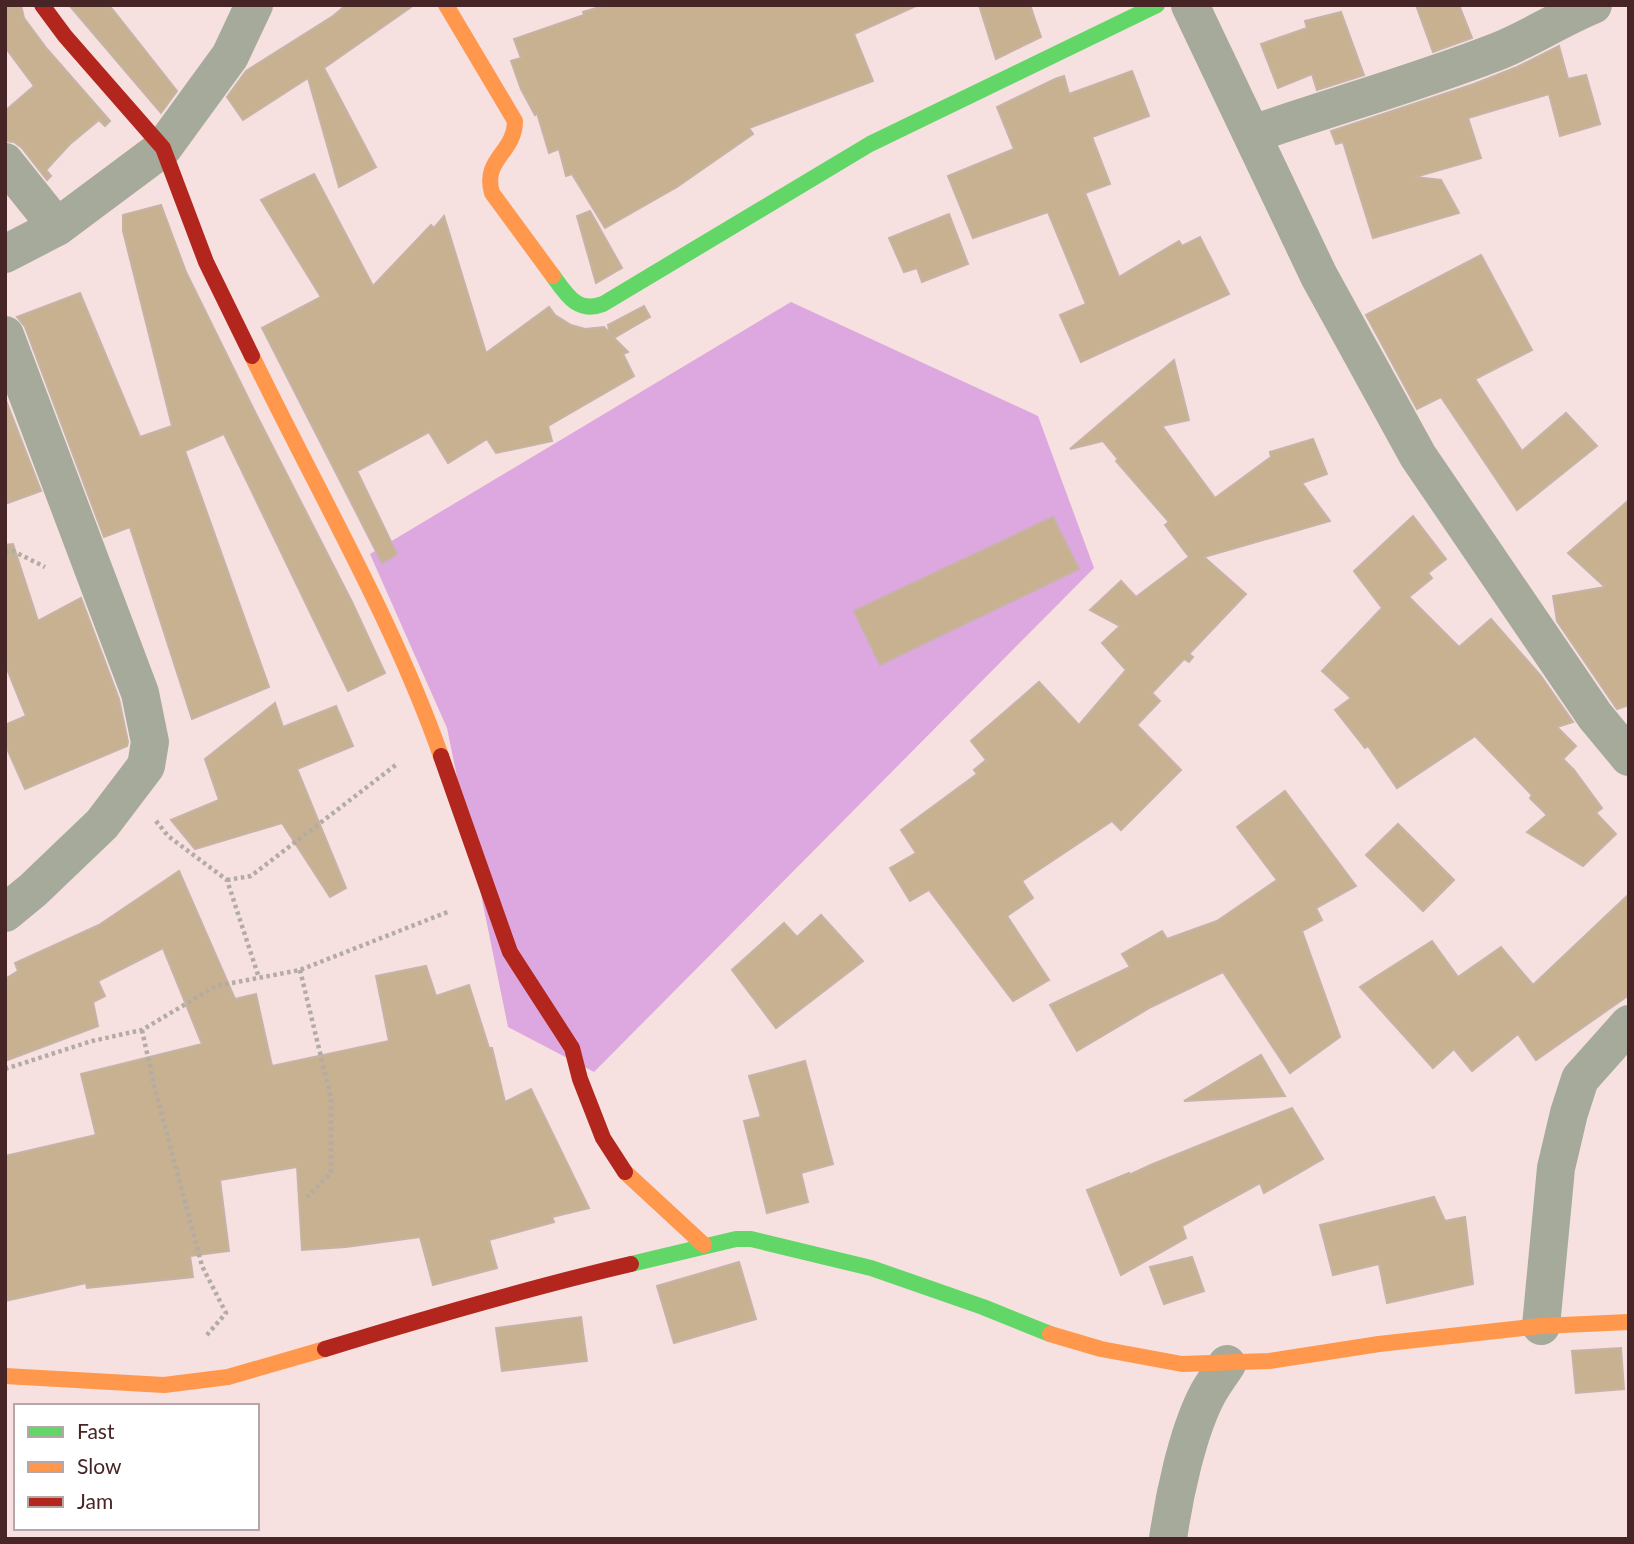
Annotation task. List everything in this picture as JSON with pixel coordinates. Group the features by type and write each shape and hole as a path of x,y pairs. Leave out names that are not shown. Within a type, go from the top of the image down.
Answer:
{"street":[{"path":"42,5 65,36 163,148 206,262 275,404 372,592 423,705 510,952 572,1048 580,1079 603,1138 628,1177 704,1245"},
{"path":"5,254 57,227 163,148 230,57 254,5"},
{"path":"446,5 515,121 517,132 509,146 493,162 486,181 572,302 584,308 597,306 621,293 870,144 1157,5"},
{"path":"1190,5 1319,276 1418,456 1595,716 1623,737"},
{"path":"1253,134 1419,80 1500,50 1592,5"},
{"path":"5,162 57,227"},
{"path":"5,335 140,693 150,743 146,766 102,824 33,891 5,913"},
{"path":"1541,1326 1556,1168 1569,1113 1580,1079 1629,1024"},
{"path":"5,1376 164,1385 228,1377 569,1278 736,1239 751,1239 871,1268 983,1307 1038,1330 1101,1349 1182,1364 1227,1364 1541,1326 1629,1322"},
{"path":"1168,1539 1174,1499 1190,1443 1206,1397 1227,1364"}],"path":[{"path":"227,880 251,876 434,735"},
{"path":"130,788 168,836 227,880 259,978"},
{"path":"5,1069 92,1041 142,1030 216,986 300,970 491,895"},
{"path":"300,970 331,1098 331,1173 307,1196"},
{"path":"142,1030 202,1266 226,1312 164,1385"}],"shaded area":[{"path":"791,302 1038,416 1094,568 594,1072 508,1027 447,728 370,554"}],"building":[{"path":"5,5 21,5 24,18 47,49 110,121 105,126 99,120 70,144 46,170 51,176 47,180 22,148 14,142 5,141 5,111 34,86 5,47"},
{"path":"69,5 109,5 177,91 161,113"},
{"path":"346,5 414,5 324,68 376,167 339,187 308,78 243,120 227,97 246,71"},
{"path":"606,5 918,5 854,34 873,81 749,128 753,134 677,187 605,228 572,174 566,176 559,149 549,153 537,113 535,115 521,89 511,61 521,58 514,39"},
{"path":"979,5 1030,5 1041,37 996,59"},
{"path":"1416,5 1459,5 1472,38 1433,52"},
{"path":"1341,12 1364,75 1317,90 1312,74 1278,88 1261,44 1307,28 1305,21"},
{"path":"1559,46 1568,79 1586,75 1600,124 1560,136 1549,94 1468,118 1481,158 1415,177 1441,180 1459,213 1373,238 1343,142 1336,144 1331,131 1474,84"},
{"path":"1132,71 1149,116 1092,137 1110,184 1085,193 1119,277 1179,241 1182,246 1200,237 1229,294 1081,362 1060,315 1086,304 1048,212 973,238 948,176 1014,149 997,107 1064,76 1069,94"},
{"path":"314,174 373,286 431,225 434,228 444,216 486,353 549,307 555,315 571,325 585,329 604,327 610,333 608,325 644,306 650,317 614,338 628,352 623,354 634,376 548,426 552,441 496,453 487,439 448,463 429,432 357,471 397,554 382,563 262,328 321,297 261,200"},
{"path":"161,205 186,272 385,673 348,691 224,434 185,451 269,687 192,719 130,527 104,537 25,327 17,317 80,293 140,437 172,426 123,231 123,215"},
{"path":"590,211 622,268 596,283 577,216"},
{"path":"949,214 968,264 922,282 917,268 904,272 889,238"},
{"path":"1481,255 1532,350 1475,379 1522,451 1566,413 1597,446 1517,510 1441,397 1417,409 1366,315"},
{"path":"1174,360 1189,420 1162,426 1215,498 1271,457 1270,452 1313,439 1327,474 1302,483 1330,521 1204,557 1246,594 1189,654 1193,657 1189,662 1184,659 1152,693 1160,701 1137,725 1181,770 1121,830 1112,821 1022,881 1033,898 1007,916 1049,980 1013,1001 929,890 910,901 890,868 916,853 901,830 977,774 974,770 986,760 971,741 1039,682 1079,725 1126,670 1102,643 1120,626 1090,610 1121,581 1136,597 1189,557 1165,525 1169,522 1116,461 1118,459 1103,441 1070,449"},
{"path":"5,398 41,491 5,504"},
{"path":"1629,500 1629,705 1617,709 1557,621 1553,596 1605,587 1568,553"},
{"path":"1413,516 1446,559 1428,573 1432,578 1409,597 1459,647 1491,619 1541,676 1573,722 1557,727 1576,746 1563,759 1602,808 1596,813 1616,834 1583,866 1527,832 1547,815 1530,798 1532,795 1475,736 1397,788 1368,746 1365,748 1335,710 1351,698 1322,671 1382,608 1354,571"},
{"path":"1053,517 1079,569 880,665 854,611"},
{"path":"13,544 38,621 81,598 119,699 128,742 127,746 25,789 5,744 5,725 26,716 5,664 5,545"},
{"path":"275,703 283,727 336,706 353,746 297,769 346,888 330,897 282,823 195,849 171,820 219,800 205,759"},
{"path":"1285,791 1356,886 1316,908 1322,920 1302,931 1340,1037 1290,1073 1223,972 1151,1007 1077,1051 1050,1005 1130,967 1122,954 1162,931 1167,939 1217,921 1277,880 1237,827"},
{"path":"1398,824 1454,880 1423,911 1366,855"},
{"path":"179,871 235,999 256,994 272,1066 389,1041 376,976 426,966 436,996 469,985 489,1048 492,1048 505,1102 531,1089 589,1208 552,1217 554,1222 489,1240 497,1268 433,1285 420,1237 302,1250 297,1167 220,1180 229,1251 190,1256 193,1277 87,1288 86,1283 5,1301 5,1156 96,1135 81,1074 202,1044 163,948 98,981 105,996 93,1002 98,1026 5,1061 5,979 18,971 15,963 99,925"},
{"path":"1629,894 1629,995 1536,1060 1518,1034 1472,1071 1454,1049 1433,1068 1360,987 1432,941 1458,977 1501,947 1533,985"},
{"path":"821,915 863,961 776,1028 732,970 784,923 797,937"},
{"path":"1261,1055 1285,1096 1184,1101"},
{"path":"805,1061 833,1164 801,1173 808,1202 767,1213 744,1121 761,1117 749,1076"},
{"path":"1292,1108 1323,1159 1264,1193 1260,1183 1182,1226 1186,1238 1121,1275 1087,1190"},
{"path":"1434,1197 1445,1221 1465,1217 1473,1284 1387,1303 1379,1264 1333,1275 1320,1225"},
{"path":"1192,1257 1204,1291 1164,1304 1150,1267"},
{"path":"739,1262 756,1319 674,1343 657,1286"},
{"path":"581,1317 587,1361 502,1371 496,1328"},
{"path":"1621,1348 1624,1389 1576,1393 1572,1351"}],"traffic: fast":[{"path":"553,276 579,304 603,304 870,144 1157,5"},
{"path":"631,1264 736,1239 751,1239 871,1268 983,1307 1050,1334"}],"traffic: slow":[{"path":"446,5 515,121 510,141 491,172 492,193 553,276"},
{"path":"252,356 377,603 441,756"},
{"path":"625,1172 704,1245"},
{"path":"1050,1334 1101,1349 1182,1364 1269,1361 1379,1344 1541,1326 1629,1322"},
{"path":"5,1376 164,1385 228,1377 325,1349"}],"traffic: jam":[{"path":"42,5 65,36 163,148 206,262 252,356"},
{"path":"441,756 510,952 572,1048 580,1079 603,1138 625,1172"},
{"path":"325,1349 477,1304 631,1264"}]}
